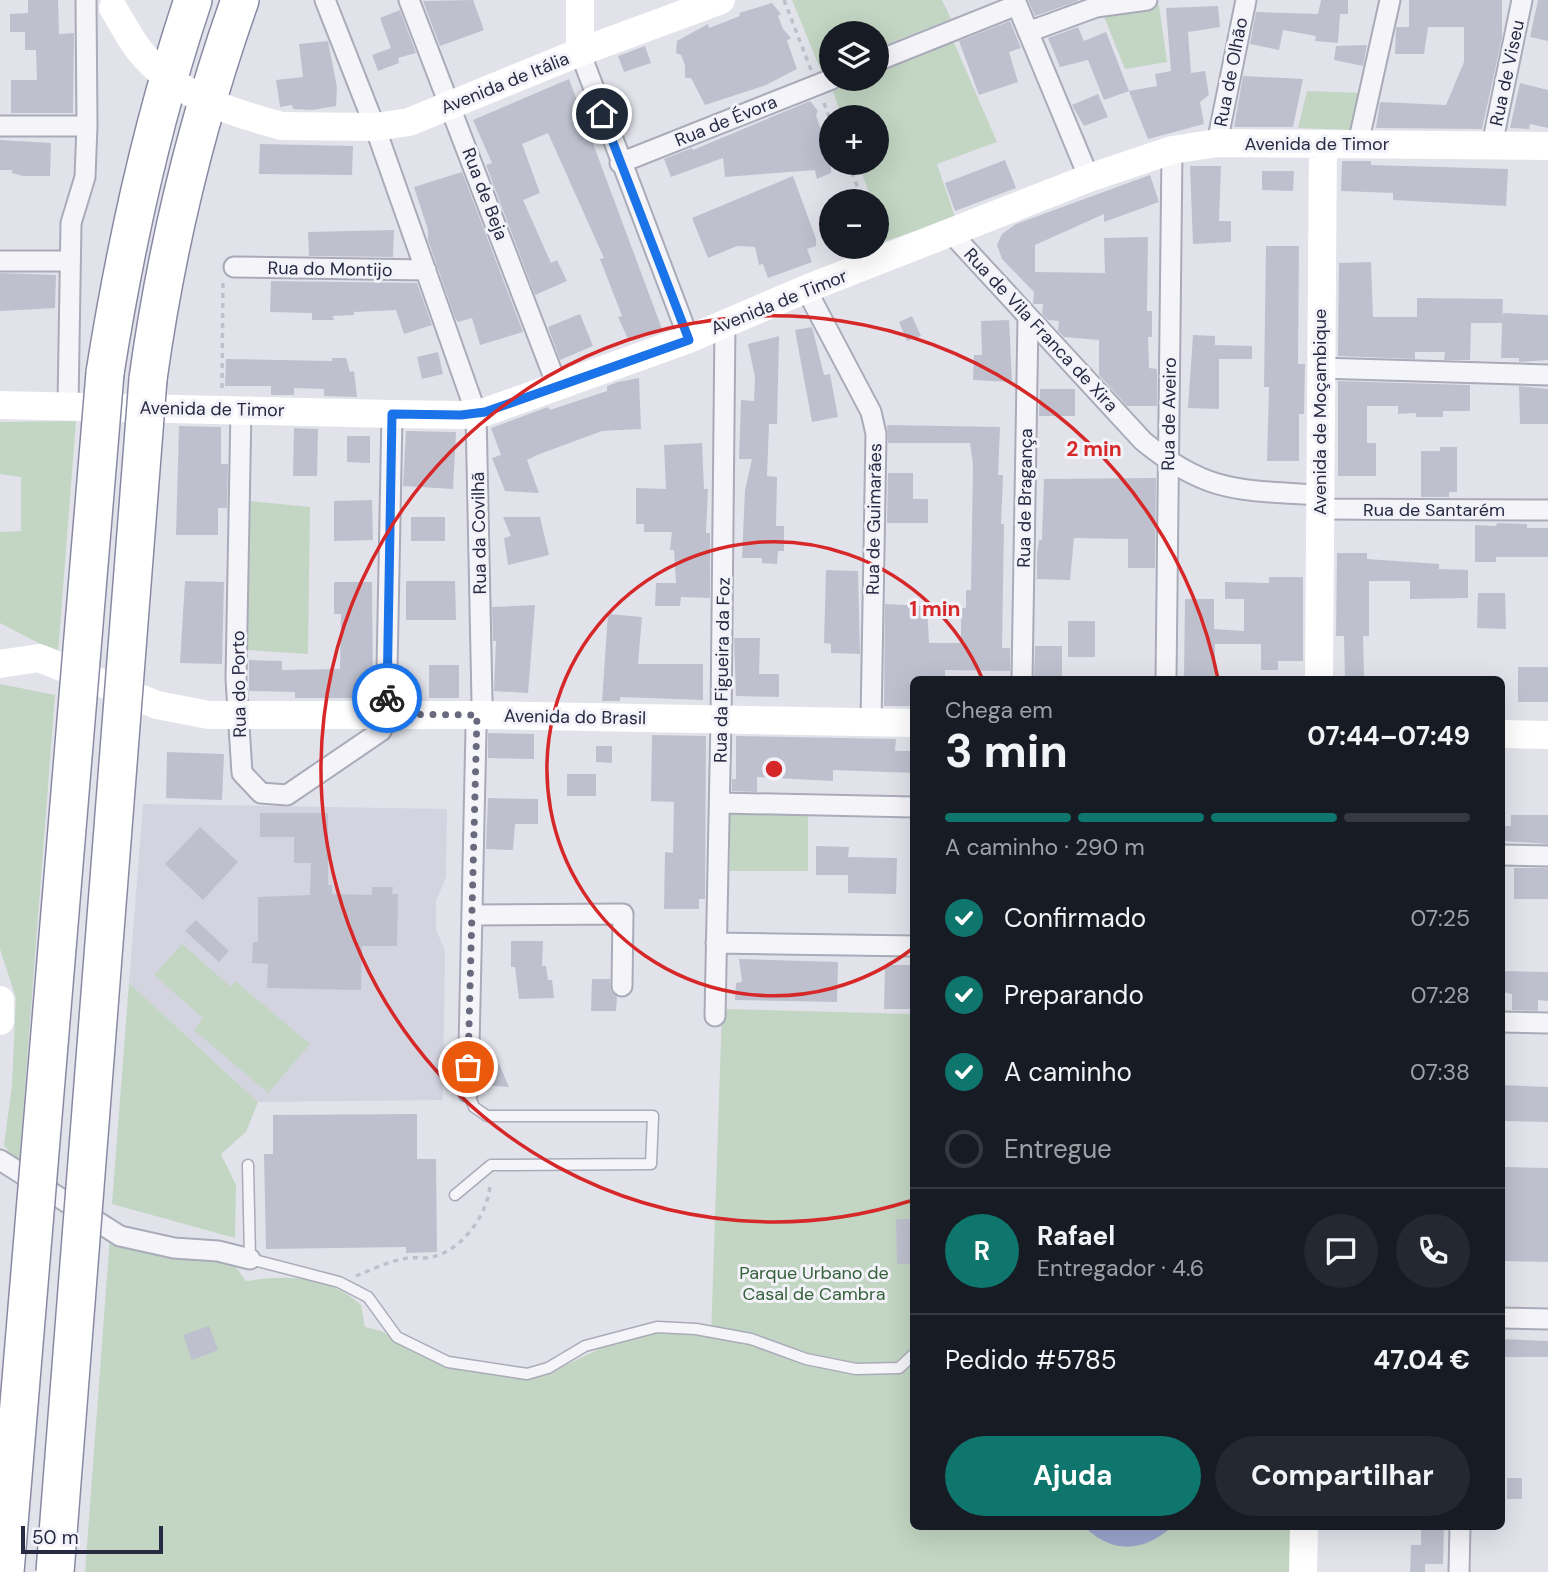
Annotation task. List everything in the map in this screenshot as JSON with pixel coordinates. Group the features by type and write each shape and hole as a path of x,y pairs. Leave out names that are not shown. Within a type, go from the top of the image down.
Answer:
{"highway":[{"path":"5,1572 105,373 143,175 193,0"},
{"path":"55,1572 148,379 179,203 210,88 240,0"}],"street":[{"path":"77,406 68,261 71,223 85,177 86,0"},
{"name":"Rua da Covilhã","path":"325,0 375,127 476,413 482,701 477,715 468,1092"},
{"name":"Rua de Beja","path":"410,0 558,388"},
{"path":"580,0 580,52 689,340"},
{"path":"1028,33 1096,7 1146,0"},
{"name":"Rua de Olhão","path":"1217,143 1246,0"},
{"path":"1358,144 1390,0"},
{"name":"Rua de Viseu","path":"1492,145 1522,0"},
{"name":"Avenida de Itália","path":"111,4 140,51 180,88 226,111 282,126 375,127 409,122 580,52 717,1"},
{"path":"889,56 1016,2 1089,178"},
{"name":"Rua de Évora","path":"620,163 819,84"},
{"path":"0,126 87,126"},
{"name":"Avenida de Timor","path":"0,405 231,408 392,414 476,413 558,388 689,340 806,289 952,234 1089,178 1172,149 1217,143 1548,146"},
{"name":"Avenida de Moçambique","path":"1319,676 1323,145"},
{"name":"Rua de Aveiro","path":"1166,676 1172,149"},
{"name":"Rua de Vila Franca de Xira","path":"952,234 1143,441 1169,462 1227,489 1319,502"},
{"path":"0,261 68,261"},
{"name":"Rua do Montijo","path":"234,267 426,270"},
{"name":"Rua de Guimarães","path":"806,289 871,412 876,435 871,722"},
{"name":"Rua de Bragança","path":"1022,676 1028,317"},
{"name":"Rua da Figueira da Foz","path":"715,1016 725,323"},
{"path":"1321,368 1548,375"},
{"name":"Rua do Porto","path":"231,408 236,678 242,773 255,790 270,796 293,793 381,731 386,714"},
{"path":"386,714 392,414"},
{"name":"Rua de Santarém","path":"1319,502 1548,510"},
{"name":"Avenida do Brasil","path":"1,661 39,658 167,708 198,714 477,715 910,723"},
{"path":"1505,734 1548,735"},
{"path":"720,803 910,807"},
{"path":"1505,855 1548,856"},
{"path":"472,915 623,914 622,986"},
{"path":"716,943 910,946"},
{"path":"0,1000 0,1021"},
{"path":"1505,1022 1548,1023"},
{"path":"0,1160 120,1237 174,1248 218,1251 250,1258"},
{"path":"1505,1318 1548,1319"},
{"path":"1303,1572 1304,1530"},
{"path":"1459,1572 1460,1530"}],"lane":[{"path":"455,1195 491,1165 651,1164 653,1116 487,1116 474,1107 468,1092"},
{"path":"248,1165 250,1258 339,1282 368,1297 397,1336 448,1362 527,1374 548,1368 585,1346 657,1327 696,1329 751,1339 806,1359 856,1369 899,1368 910,1358"}],"path":[{"path":"784,0 819,72"},
{"path":"231,408 223,280 234,267"},
{"path":"339,1282 404,1258 434,1257 449,1250 469,1233 481,1216 489,1191 491,1165"}],"shaded area":[{"path":"143,804 447,809 446,877 436,901 436,929 445,951 443,1100 258,1102 129,983"}],"green space":[{"path":"792,0 942,0 951,19 889,43 889,21 819,21 819,66"},
{"path":"1159,5 1167,62 1125,69 1103,14"},
{"path":"952,38 997,142 937,164 955,217 889,240 889,189 868,189 862,175 889,175 889,105 838,105 833,91 889,91 889,65"},
{"path":"1307,91 1363,93 1352,130 1298,128"},
{"path":"76,421 58,653 0,623 0,532 21,531 21,477 0,474 0,422"},
{"path":"248,501 310,507 308,654 248,650"},
{"path":"0,684 55,695 19,1165 4,1145 12,1085 16,998 0,949"},
{"path":"730,813 808,813 808,871 730,871"},
{"path":"182,944 231,987 235,981 310,1044 268,1093 194,1030 203,1018 154,975"},
{"path":"129,983 258,1102 246,1132 221,1154 236,1185 235,1238 112,1204"},
{"name":"Parque Urbano de Casal de Cambra","path":"722,1009 910,1014 910,1530 1295,1530 1295,1572 85,1572 110,1236 134,1249 232,1262 246,1281 292,1278 321,1283 348,1295 361,1305 365,1327 381,1331 428,1359 521,1379 547,1374 614,1342 657,1332 711,1336"}],"water":[{"path":"1089,1530 1168,1530 1151,1541 1128,1547 1106,1542"}],"building":[{"path":"28,0 58,0 59,34 74,33 73,113 11,113 11,80 37,80 36,50 25,50 25,32 10,32 10,14 28,13"},
{"path":"473,0 484,30 440,46 423,1"},
{"path":"1028,0 1078,0 1078,1 1035,16"},
{"path":"1321,0 1348,0 1348,14 1340,14 1338,43 1315,41 1316,36 1283,30 1279,50 1250,44 1256,12 1318,14"},
{"path":"1409,0 1502,0 1502,38 1482,129 1376,128 1380,102 1446,105 1464,62 1464,27 1428,27 1424,54 1395,54 1396,27 1409,27"},
{"path":"1538,0 1548,0 1548,41 1530,37"},
{"path":"772,3 781,14 778,16 783,29 791,38 787,41 797,69 766,85 705,105 691,78 685,78 685,65 681,55 676,53 677,41 708,24 709,28 740,16 739,13"},
{"path":"1218,6 1220,27 1188,32 1191,73 1205,71 1209,95 1200,102 1204,124 1148,139 1129,91 1157,86 1155,74 1171,71 1166,8"},
{"path":"400,10 416,53 398,58 399,63 378,71 372,55 391,48 380,18"},
{"path":"1010,21 1021,48 1009,52 1018,82 979,95 959,41"},
{"path":"1078,27 1084,41 1106,32 1129,91 1104,100 1088,60 1060,67 1048,38"},
{"path":"328,41 337,87 336,106 312,110 293,109 292,105 280,107 276,80 303,77 299,44"},
{"path":"1367,45 1363,66 1334,60 1336,46"},
{"path":"645,46 651,63 624,72 618,56"},
{"path":"1243,76 1303,79 1293,127 1234,127"},
{"path":"569,79 662,329 629,341 618,317 622,316 600,259 604,258 548,133 522,144 540,193 523,200 551,263 557,260 567,281 535,295 486,165 492,163 473,120"},
{"path":"1520,83 1548,90 1548,128 1530,124 1529,129 1510,128"},
{"path":"1098,94 1108,117 1084,126 1072,105"},
{"path":"810,101 818,111 819,175 826,175 817,179 815,170 725,177 723,158 671,177 664,159 692,148 693,150"},
{"path":"0,140 51,143 50,176 23,176 12,173 12,170 0,170"},
{"path":"260,144 353,146 352,175 259,174"},
{"path":"1005,160 1016,188 955,211 945,183"},
{"path":"1342,161 1371,161 1371,165 1508,169 1506,206 1393,200 1393,193 1341,191"},
{"path":"1190,166 1221,166 1219,221 1231,221 1231,242 1193,244"},
{"path":"1262,171 1294,171 1293,191 1262,190"},
{"path":"462,172 523,332 480,345 472,318 458,322 455,318 428,240 428,230 414,187"},
{"path":"1150,175 1159,202 1104,222 1104,214 1035,245 1035,272 1105,273 1104,238 1148,237 1147,311 1152,311 1152,337 1148,337 1149,368 1157,369 1157,406 1127,406 1099,375 1099,340 1064,337 1058,331 1059,321 1048,320 1042,314 1043,304 1033,304 1034,292 1002,259 997,245 1002,234 1016,224"},
{"path":"793,176 816,239 816,246 807,249 812,262 768,278 763,264 759,265 755,247 737,246 708,258 692,218"},
{"path":"394,230 393,257 309,256 308,232"},
{"path":"1266,246 1299,246 1298,364 1305,364 1304,414 1299,414 1299,461 1267,461 1269,387 1264,387"},
{"path":"1371,262 1373,317 1417,317 1417,298 1503,299 1502,321 1503,313 1548,315 1548,360 1519,362 1519,358 1501,358 1502,323 1471,323 1470,360 1444,360 1445,352 1415,352 1415,359 1338,356 1339,263"},
{"path":"0,273 56,275 55,308 0,311"},
{"path":"271,281 417,283 432,325 404,334 396,310 354,312 354,315 333,316 334,320 312,320 312,313 270,312"},
{"path":"580,314 593,346 560,360 548,327"},
{"path":"912,316 921,336 907,341 899,322"},
{"path":"1009,320 1012,382 973,380 974,355 982,355 981,321"},
{"path":"812,327 824,375 830,374 838,417 812,422 795,330"},
{"path":"1193,335 1215,336 1215,345 1252,346 1252,359 1219,359 1219,409 1188,408"},
{"path":"779,336 777,424 769,424 767,476 777,477 776,526 784,526 784,551 778,551 777,564 762,563 762,558 742,558 745,490 752,459 739,459 741,400 754,401 755,377 748,344"},
{"path":"438,352 443,374 422,379 417,357"},
{"path":"332,358 346,358 350,372 354,371 357,397 324,396 324,389 294,388 294,395 271,395 271,386 225,386 226,359 332,361"},
{"path":"639,378 641,429 602,431 537,455 527,460 539,493 505,491 492,458 501,455 491,428 548,407 550,410 607,391 607,386 618,382"},
{"path":"1338,381 1470,385 1470,411 1443,411 1443,417 1416,417 1416,413 1398,414 1398,406 1367,406 1367,443 1376,443 1376,476 1338,476"},
{"path":"1519,386 1548,389 1548,424 1520,424"},
{"path":"1040,389 1075,389 1075,416 1039,416"},
{"path":"887,425 1000,427 998,475 1003,475 1001,524 1004,524 1002,648 1010,648 1010,671 945,670 945,676 910,676 910,706 884,706 885,604 927,606 929,643 961,643 961,608 966,608 966,590 971,590 973,465 970,443 888,443"},
{"path":"179,426 221,427 221,464 228,464 227,508 218,508 218,535 176,535"},
{"path":"294,428 318,429 317,476 293,476"},
{"path":"406,431 456,432 453,489 403,486"},
{"path":"347,436 370,436 370,463 347,462"},
{"path":"702,443 704,489 708,489 706,533 710,533 710,598 681,597 680,606 655,606 656,583 676,583 674,550 670,550 672,532 644,532 644,524 636,524 636,488 666,489 664,445"},
{"path":"1440,447 1457,447 1457,492 1449,492 1449,497 1421,497 1421,451 1440,451"},
{"path":"888,473 913,473 913,499 928,499 928,523 887,523"},
{"path":"1156,478 1155,568 1128,568 1128,539 1074,538 1070,580 1037,579 1037,554 1039,540 1042,540 1044,479"},
{"path":"372,500 373,540 334,541 334,501"},
{"path":"411,517 445,517 445,541 411,541"},
{"path":"503,517 540,517 549,555 508,565 504,538 511,536"},
{"path":"1497,523 1548,528 1548,557 1496,557 1496,562 1475,562 1475,525 1496,526"},
{"path":"1337,553 1367,553 1367,559 1439,564 1439,569 1468,570 1468,598 1410,599 1410,581 1369,581 1369,636 1363,636 1364,676 1345,676 1344,636 1336,636"},
{"path":"826,570 858,571 860,654 831,653 831,644 824,643"},
{"path":"1269,577 1303,577 1303,661 1278,661 1278,670 1261,670 1261,644 1215,644 1215,676 1184,676 1185,599 1214,599 1214,629 1244,631 1244,599 1225,599 1225,582 1269,583"},
{"path":"185,581 224,582 222,664 180,663"},
{"path":"406,581 455,581 456,620 406,620"},
{"path":"334,582 372,582 373,698 295,698 295,692 249,691 249,660 282,661 282,670 340,669 341,614 334,614"},
{"path":"1478,593 1505,593 1506,629 1477,628"},
{"path":"535,605 528,693 494,691 496,641 493,641 492,607"},
{"path":"608,614 642,617 638,664 703,664 703,700 620,697 620,701 602,701"},
{"path":"1068,621 1095,621 1095,657 1068,657"},
{"path":"734,638 760,638 759,674 779,674 779,697 736,696"},
{"path":"1035,646 1062,646 1062,676 1034,676"},
{"path":"429,665 459,665 459,698 429,698"},
{"path":"1518,667 1548,667 1548,702 1518,702"},
{"path":"488,733 534,734 534,759 488,758"},
{"path":"652,735 706,736 705,899 699,899 699,909 664,909 665,852 673,853 674,802 651,801"},
{"path":"736,736 896,739 895,751 910,751 910,773 833,770 833,781 757,777 757,792 732,791 732,779 736,779"},
{"path":"596,746 612,746 612,763 596,762"},
{"path":"167,752 224,754 222,800 166,798"},
{"path":"567,774 596,774 596,796 567,796"},
{"path":"488,798 538,799 538,824 515,824 513,850 486,849"},
{"path":"260,813 328,813 328,885 332,885 332,894 372,895 372,887 393,887 392,894 398,894 397,946 362,946 361,990 267,988 268,964 252,963 253,942 258,942 258,897 310,895 311,863 294,863 294,837 260,837"},
{"path":"1511,815 1548,815 1548,844 1505,841 1505,826 1511,826"},
{"path":"200,827 238,862 203,900 165,864"},
{"path":"816,846 849,847 848,857 897,858 896,894 848,893 848,875 816,875"},
{"path":"1514,868 1548,868 1548,899 1514,899"},
{"path":"196,920 229,951 219,962 185,931"},
{"path":"511,941 543,941 542,966 546,966 548,980 552,980 554,998 519,999 515,967 511,967"},
{"path":"739,959 838,962 837,1002 735,1000 736,983 742,982"},
{"path":"885,965 910,965 910,1009 884,1009"},
{"path":"1505,971 1548,972 1548,1001 1538,1000 1538,1011 1512,1010 1512,994 1505,993"},
{"path":"592,979 610,979 611,991 617,997 616,1011 591,1011"},
{"path":"499,1064 509,1087 480,1085"},
{"path":"1505,1085 1548,1087 1548,1122 1505,1121"},
{"path":"417,1114 417,1159 436,1159 437,1252 406,1253 406,1247 266,1249 264,1154 273,1154 273,1115"},
{"path":"1505,1167 1548,1168 1548,1262 1505,1261"},
{"path":"896,1219 910,1219 910,1264 897,1264"},
{"path":"209,1326 218,1350 192,1360 183,1335"},
{"path":"1505,1339 1548,1341 1548,1357 1505,1357"},
{"path":"1507,1478 1522,1478 1522,1499 1507,1499"},
{"path":"1421,1530 1444,1530 1443,1564 1425,1564 1425,1572 1410,1572 1411,1545 1421,1545"}],"way so far":[{"path":"387,698 386,714 477,715 468,1067"}],"route":[{"path":"387,698 392,414 461,415 485,412 689,340 602,114"}]}
